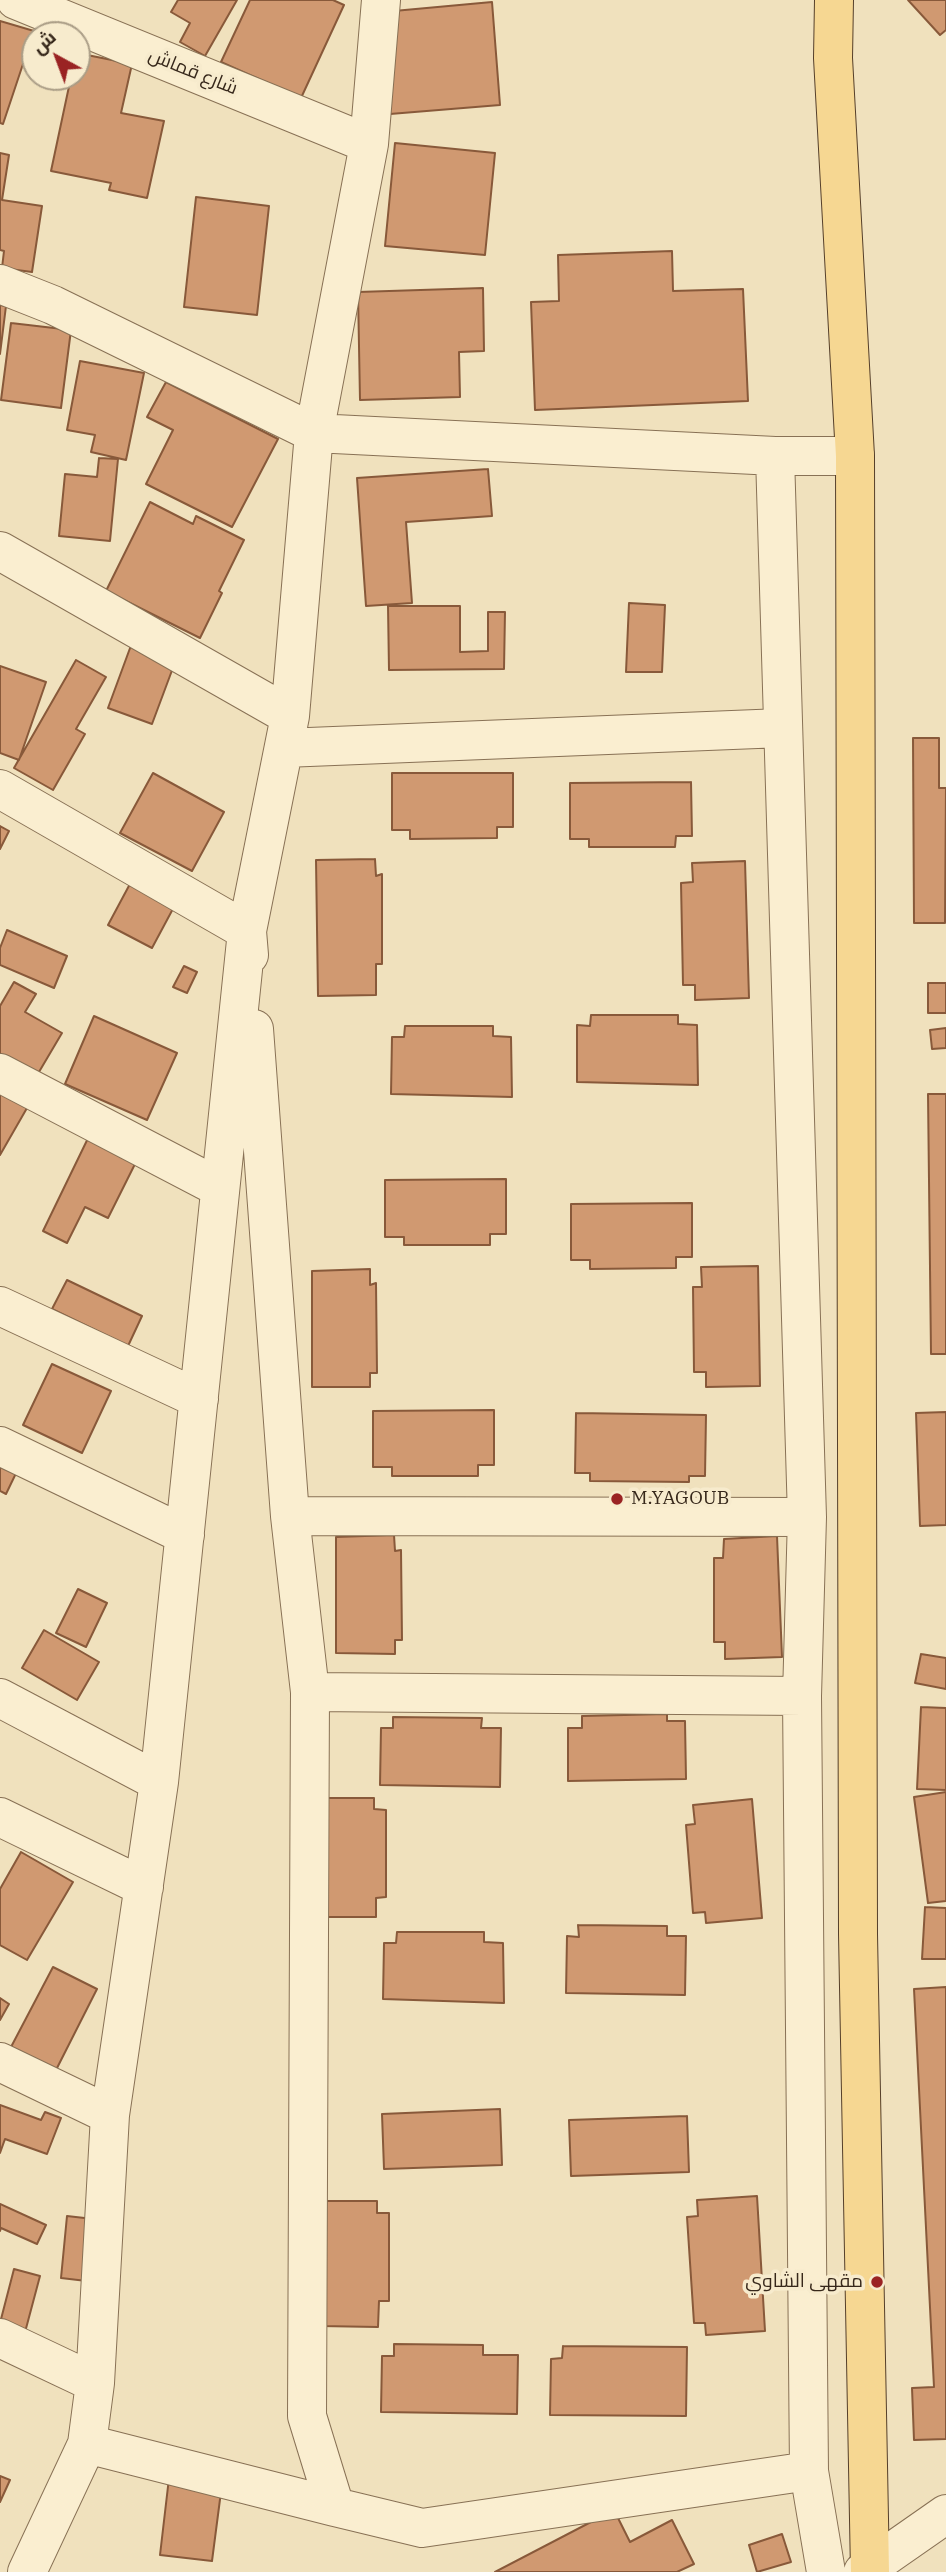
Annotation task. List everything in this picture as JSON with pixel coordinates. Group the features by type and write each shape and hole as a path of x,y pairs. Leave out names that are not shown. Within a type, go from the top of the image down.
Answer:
{"main road":[{"path":"834,0 833,58 855,456 858,1934 868,2570"}],"street":[{"name":"شارع قماش","path":"16,0 369,144"},
{"path":"27,2572 87,2444 95,2383 110,2115 159,1782 247,931 287,732 313,433 369,144 381,0"},
{"path":"0,284 53,305 313,433 775,456 855,456"},
{"path":"775,456 807,1517 802,1696 809,2471 826,2572"},
{"path":"0,551 287,732 782,728"},
{"path":"0,789 247,931"},
{"path":"247,931 290,1516 310,1692 307,2416 335,2507"},
{"path":"0,1073 220,1188"},
{"path":"0,1306 200,1399"},
{"path":"0,1446 185,1535"},
{"path":"290,1516 807,1517"},
{"path":"310,1692 802,1696"},
{"path":"0,1698 159,1782"},
{"path":"0,1817 144,1887"},
{"path":"0,2062 110,2115"},
{"path":"0,2339 95,2383"},
{"path":"87,2444 422,2528 809,2471"},
{"path":"868,2570 946,2514"}],"building":[{"path":"178,0 237,0 205,56 180,42 190,23 171,12"},
{"path":"250,0 333,0 344,5 301,98 221,62"},
{"path":"908,0 946,0 946,30 940,35"},
{"path":"492,2 500,105 390,114 383,12"},
{"path":"0,21 21,27 21,70 3,124 0,123"},
{"path":"91,56 132,64 121,113 164,121 147,198 109,190 111,183 51,171 68,91 91,91"},
{"path":"395,143 495,153 485,255 385,246"},
{"path":"0,153 9,155 2,200 42,206 32,272 2,268 4,251 0,250"},
{"path":"196,197 269,206 257,315 184,307"},
{"path":"672,251 673,291 743,289 748,401 535,410 531,302 559,301 558,255"},
{"path":"483,288 484,351 459,352 460,397 360,400 358,292"},
{"path":"0,305 6,306 0,354"},
{"path":"11,323 71,330 61,408 1,400"},
{"path":"80,361 144,373 126,460 91,452 95,435 67,430"},
{"path":"166,382 278,439 232,527 146,484 173,430 147,417"},
{"path":"99,458 118,459 110,541 59,536 65,474 97,477"},
{"path":"488,469 492,516 406,522 412,603 366,606 357,478"},
{"path":"150,502 193,524 196,516 244,540 200,638 106,591"},
{"path":"629,603 665,605 662,672 626,672"},
{"path":"388,606 460,606 460,652 488,651 488,612 505,612 504,669 389,670"},
{"path":"133,640 177,657 152,724 108,708"},
{"path":"76,660 106,677 76,729 85,734 53,790 14,768"},
{"path":"0,666 46,682 19,760 0,753"},
{"path":"913,738 939,738 939,788 946,788 945,923 914,923"},
{"path":"153,773 224,812 192,871 120,833"},
{"path":"392,773 513,773 513,827 497,827 497,838 410,839 410,830 392,830"},
{"path":"691,782 692,836 676,836 675,847 589,847 589,839 570,839 570,783"},
{"path":"0,826 9,831 0,849"},
{"path":"375,859 376,876 382,874 382,964 376,964 376,995 318,996 316,860"},
{"path":"745,861 749,998 695,1000 695,985 683,985 681,883 693,882 692,863"},
{"path":"131,882 175,905 152,948 108,925"},
{"path":"7,930 67,956 54,988 0,965 0,948"},
{"path":"184,966 197,972 187,993 173,987"},
{"path":"14,982 36,994 25,1012 62,1033 36,1077 0,1057 0,1006"},
{"path":"928,983 946,983 946,1013 928,1013"},
{"path":"591,1015 678,1015 678,1024 697,1025 698,1085 577,1082 577,1025 590,1026"},
{"path":"94,1016 177,1053 147,1120 65,1084"},
{"path":"405,1026 493,1026 493,1036 511,1037 512,1097 391,1094 392,1037 404,1037"},
{"path":"946,1028 946,1048 932,1049 930,1030"},
{"path":"0,1093 27,1108 0,1155"},
{"path":"928,1094 946,1094 946,1354 931,1354"},
{"path":"92,1130 140,1154 108,1218 85,1207 67,1243 43,1231"},
{"path":"506,1179 506,1234 490,1234 490,1245 404,1245 404,1237 385,1237 385,1180"},
{"path":"692,1203 692,1257 676,1257 676,1268 590,1269 590,1260 571,1260 571,1204"},
{"path":"758,1266 760,1386 706,1387 706,1372 694,1372 693,1287 702,1287 701,1267"},
{"path":"370,1269 370,1285 376,1283 377,1373 370,1373 370,1387 312,1387 312,1271"},
{"path":"67,1280 142,1316 128,1346 52,1309"},
{"path":"52,1364 111,1391 82,1453 23,1425"},
{"path":"494,1410 494,1465 478,1465 478,1476 392,1476 392,1467 373,1467 373,1411"},
{"path":"946,1412 946,1525 920,1526 916,1413"},
{"path":"576,1413 706,1415 705,1476 689,1476 689,1482 590,1481 590,1473 575,1473"},
{"path":"0,1458 19,1467 6,1494 0,1491"},
{"path":"394,1535 395,1551 401,1550 402,1640 395,1640 395,1654 336,1653 336,1537"},
{"path":"777,1536 782,1657 725,1659 725,1642 714,1642 714,1558 723,1558 724,1539"},
{"path":"78,1589 107,1603 86,1647 56,1633"},
{"path":"44,1630 99,1662 77,1700 22,1668"},
{"path":"921,1654 946,1658 946,1689 915,1683"},
{"path":"921,1707 946,1708 946,1790 917,1789"},
{"path":"667,1714 667,1721 685,1721 686,1779 568,1781 568,1728 582,1728 582,1716"},
{"path":"393,1717 482,1718 481,1728 501,1728 500,1787 380,1785 381,1728 393,1728"},
{"path":"946,1792 946,1901 928,1903 914,1797"},
{"path":"318,1798 374,1798 374,1809 386,1810 386,1897 376,1898 376,1917 317,1917"},
{"path":"752,1799 762,1918 706,1923 705,1912 693,1913 686,1825 695,1824 693,1805"},
{"path":"21,1852 73,1882 27,1960 0,1945 0,1889"},
{"path":"925,1907 946,1908 946,1959 922,1959"},
{"path":"578,1925 667,1926 667,1936 686,1936 685,1995 566,1993 567,1936 579,1937"},
{"path":"397,1932 484,1932 484,1942 503,1943 504,2003 383,1999 384,1943 396,1943"},
{"path":"53,1967 97,1989 56,2070 11,2047"},
{"path":"946,1987 946,2439 914,2440 912,2388 934,2387 914,1989"},
{"path":"0,1998 9,2004 0,2020"},
{"path":"0,2105 41,2120 45,2112 61,2118 47,2154 5,2139 0,2153"},
{"path":"500,2109 502,2165 384,2169 382,2114"},
{"path":"687,2116 689,2172 571,2176 569,2120"},
{"path":"757,2196 765,2331 706,2335 705,2323 694,2323 687,2217 698,2216 697,2200"},
{"path":"320,2201 377,2201 377,2213 389,2213 389,2301 379,2301 378,2327 320,2326"},
{"path":"0,2204 46,2225 37,2244 1,2228 0,2231"},
{"path":"67,2216 102,2220 95,2282 61,2278"},
{"path":"14,2269 40,2276 24,2336 0,2323"},
{"path":"394,2344 483,2345 483,2355 518,2355 517,2414 381,2412 382,2356 394,2356"},
{"path":"563,2346 687,2347 686,2416 550,2415 551,2359 562,2358"},
{"path":"0,2476 10,2480 0,2502"},
{"path":"169,2478 222,2484 212,2561 160,2555"},
{"path":"614,2510 630,2542 672,2520 694,2564 677,2572 495,2572"},
{"path":"782,2534 791,2562 757,2572 749,2545"}],"place":[{"name":"M.YAGOUB","path":"617,1499"},
{"name":"مقهى الشاوي","path":"877,2282"}]}
